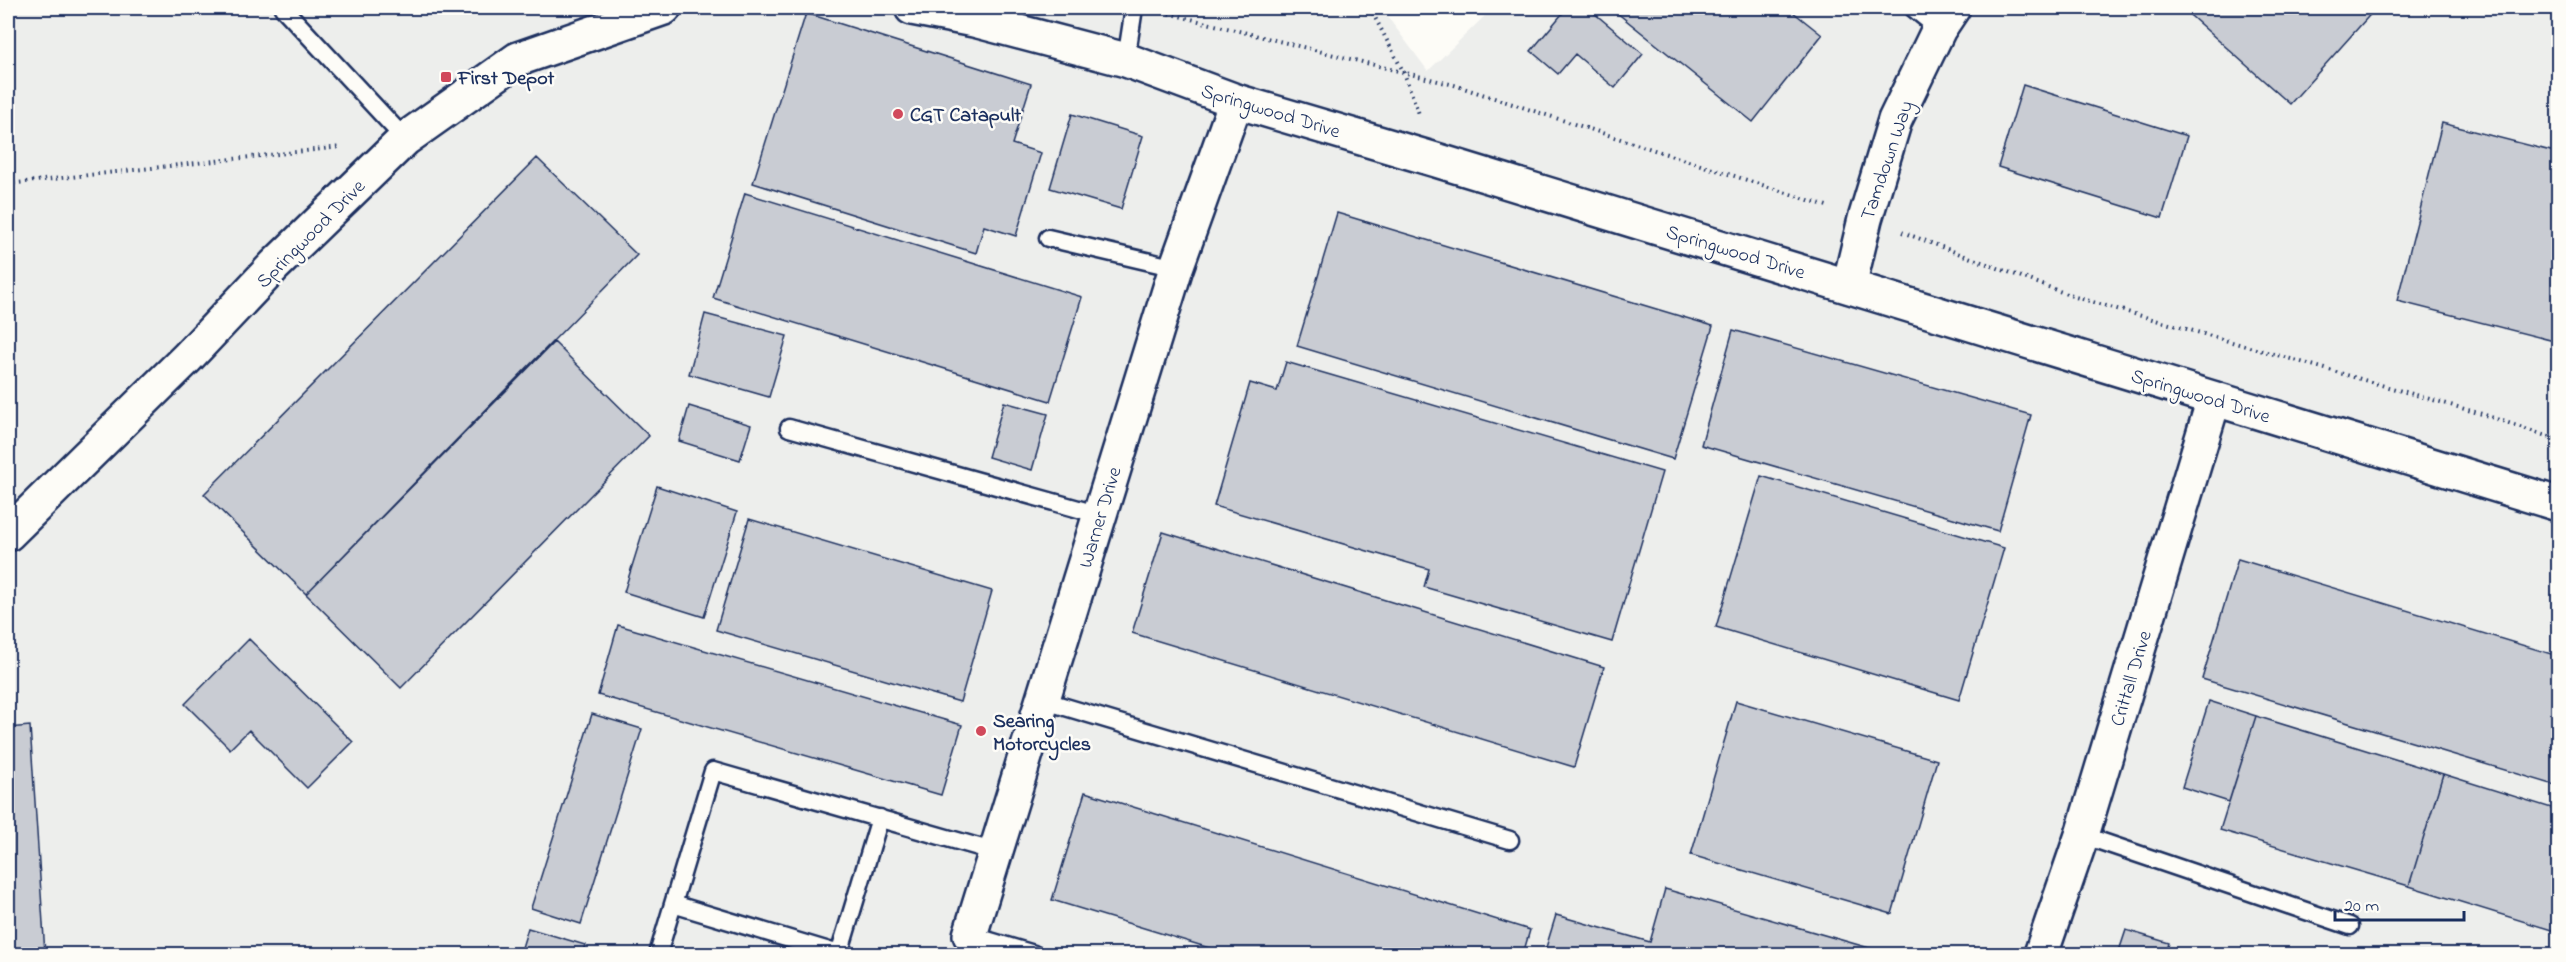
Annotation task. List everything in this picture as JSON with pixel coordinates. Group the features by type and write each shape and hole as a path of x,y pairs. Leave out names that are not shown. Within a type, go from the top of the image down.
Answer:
{"street":[{"name":"Springwood Drive","path":"8,534 405,139 519,59 664,8"},
{"name":"Springwood Drive","path":"912,8 974,20 1126,60 1236,101 1436,160 2559,504"},
{"name":"Tamdown Way","path":"1849,286 1865,219 1895,120 1946,18"},
{"name":"Warner Drive","path":"970,935 1176,268 1236,101"},
{"name":"Crittall Drive","path":"2041,954 2082,835 2214,399"}],"lane":[{"path":"284,8 405,139"},
{"path":"1126,60 1134,8"},
{"path":"1913,8 1946,18"},
{"path":"1048,238 1176,268"},
{"path":"789,428 1100,515"},
{"path":"1042,700 1510,840"},
{"path":"658,954 713,771 996,852"},
{"path":"673,904 839,954 880,818"},
{"path":"2082,835 2350,926"},
{"path":"970,935 1034,954"}],"path":[{"path":"1370,8 1404,73 1436,160"},
{"path":"8,184 347,146"}],"shaded area":[{"path":"8,8 1381,8 1428,71 1493,8 2558,8 2558,954 8,954"}],"building":[{"path":"1567,8 1588,8 1643,54 1615,88 1575,54 1558,74 1531,51"},
{"path":"1611,8 1788,8 1822,35 1753,122"},
{"path":"2182,8 2376,8 2290,104"},
{"name":"CGT Catapult","path":"806,13 1031,84 1012,144 1041,153 1016,236 984,226 976,253 753,183"},
{"path":"2023,85 2187,136 2162,218 1998,167"},
{"path":"1072,114 1143,136 1121,209 1050,188"},
{"path":"2442,123 2555,152 2558,137 2558,342 2397,301"},
{"path":"537,158 637,255 306,594 204,494"},
{"path":"745,193 1082,297 1050,401 713,298"},
{"path":"1337,213 1713,326 1673,459 1297,346"},
{"path":"705,314 787,336 769,397 689,374"},
{"path":"1733,330 2031,415 1998,531 1701,445"},
{"path":"554,342 649,436 401,688 306,594"},
{"path":"1286,362 1662,472 1612,642 1424,587 1429,569 1214,506 1250,383 1277,391"},
{"path":"1004,402 1048,414 1032,470 988,457"},
{"path":"689,406 751,425 740,460 679,441"},
{"path":"1761,476 2004,548 1959,700 1716,627"},
{"path":"657,486 737,512 704,617 624,592"},
{"path":"749,519 992,591 960,702 716,630"},
{"path":"1163,532 1604,667 1574,767 1132,633"},
{"path":"2238,559 2558,656 2558,786 2202,679"},
{"path":"618,625 962,725 941,795 598,695"},
{"path":"249,639 353,742 307,788 249,730 230,749 185,704"},
{"path":"1736,701 1937,760 1892,914 1691,855"},
{"path":"2209,701 2256,716 2229,802 2182,787"},
{"path":"592,714 642,729 581,924 531,908"},
{"path":"2256,716 2443,774 2409,886 2220,830"},
{"path":"30,726 45,954 8,954 8,728"},
{"path":"2443,774 2558,810 2558,932 2409,886"},
{"path":"1085,792 1530,930 1523,954 1229,954 1052,900"},
{"path":"1665,889 1890,954 1544,954 1556,915 1650,942"},
{"path":"528,928 585,945 582,954 520,954"},
{"path":"2126,930 2169,943 2166,954 2118,954"}],"place":[{"name":"First Depot","path":"446,77"},
{"name":"CGT Catapult","path":"898,114"},
{"name":"Searing Motorcycles","path":"981,731"}]}
